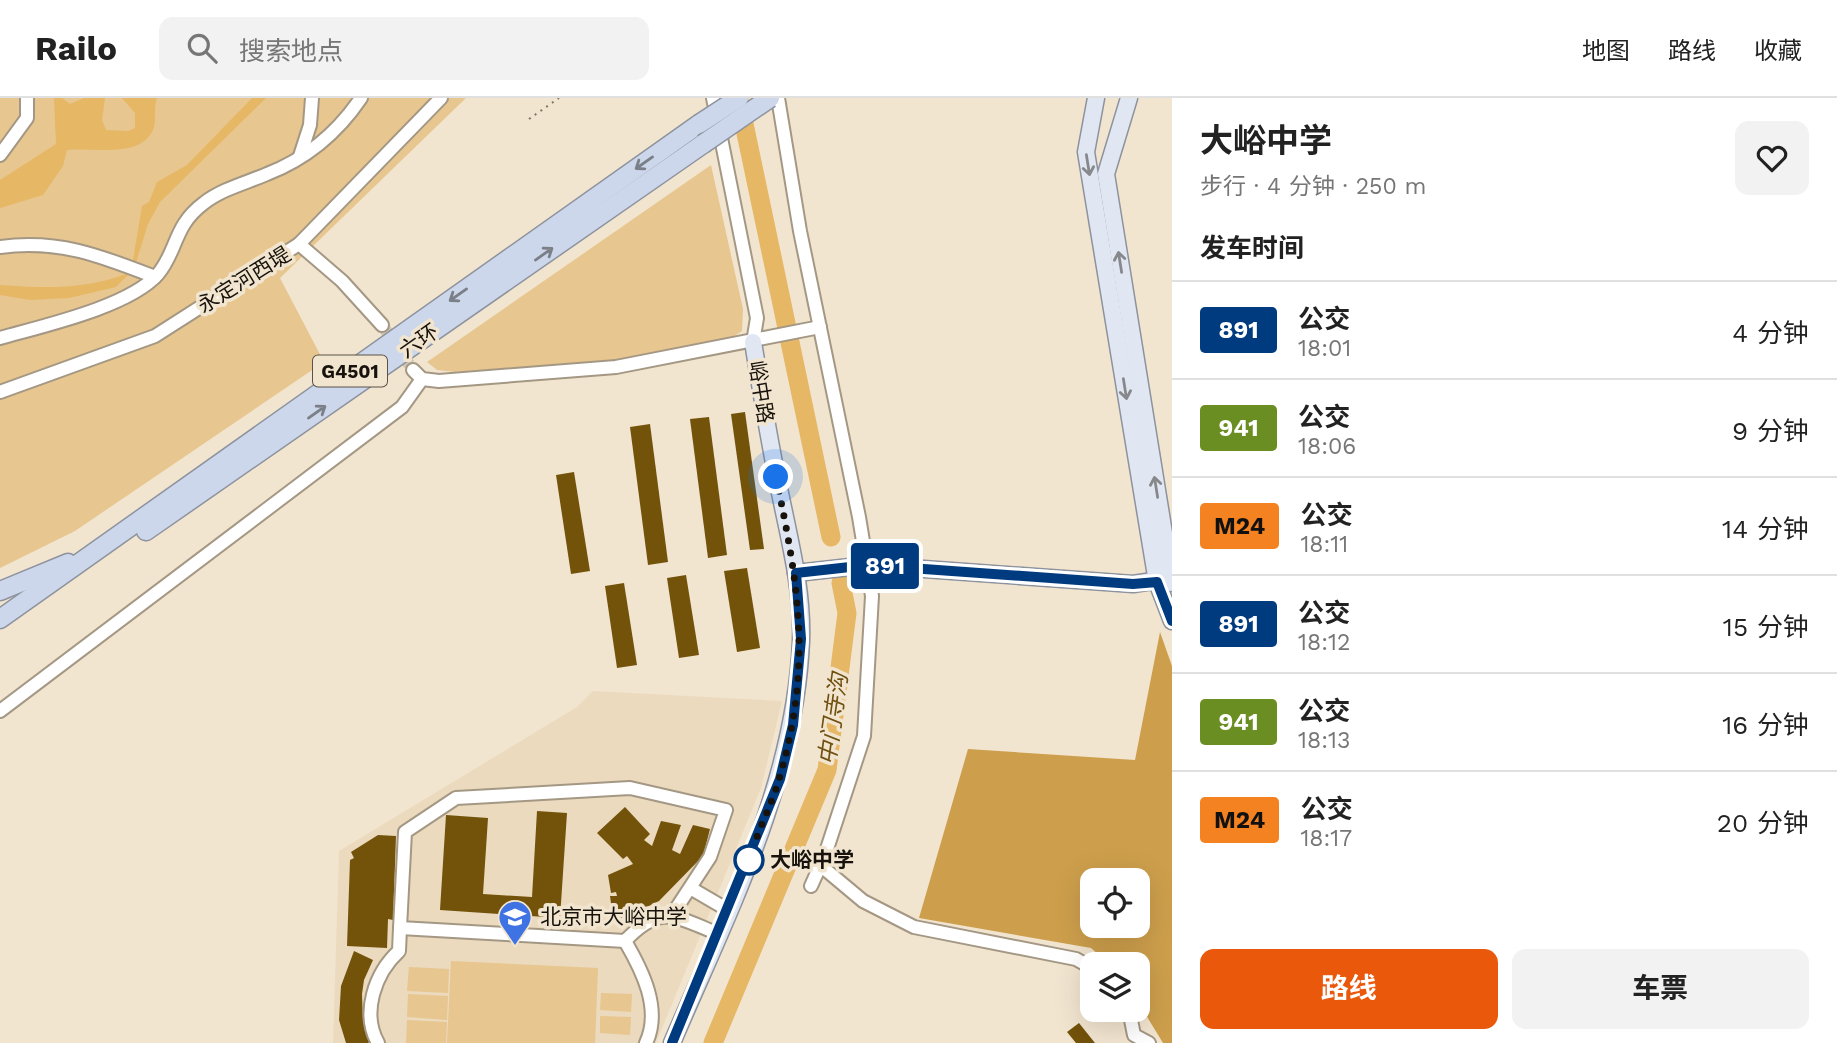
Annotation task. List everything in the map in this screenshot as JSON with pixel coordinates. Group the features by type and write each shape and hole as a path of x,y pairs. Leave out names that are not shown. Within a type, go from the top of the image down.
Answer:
{"highway":[{"name":"六环","path":"0,619 739,98"},
{"name":"六环","path":"0,633 771,98"},
{"path":"0,592 100,549"}],"main road":[{"path":"1096,98 1086,152 1168,580"},
{"path":"1129,98 1105,174 1168,580 1172,621"},
{"name":"峪中路","path":"672,1043 719,934 780,779 793,725 801,639 796,573 759,340"},
{"path":"796,573 868,565 1133,584 1168,580"}],"street":[{"path":"0,155 27,118 27,98"},
{"path":"300,156 310,125 312,98"},
{"path":"0,338 117,300 155,277 184,221 205,202 271,173 330,137 361,98"},
{"name":"永定河西堤","path":"0,392 155,336 299,244 441,98"},
{"name":"峪中路","path":"713,98 757,318 759,340"},
{"path":"778,98 819,328 872,596 864,736 811,886"},
{"path":"0,247 41,243 61,246 155,277"},
{"path":"299,244 342,281 382,325"},
{"path":"0,711 402,407 418,374 439,381 616,367 819,328"},
{"path":"378,1043 371,1016 373,991 383,968 399,951 405,832 456,798 630,788 726,810 710,857 692,889 672,915"},
{"path":"820,865 863,901 914,927 1080,961"},
{"path":"692,889 728,910"},
{"path":"400,928 625,942 648,920 672,915 719,934"},
{"path":"625,942 647,986 651,1021 646,1043"},
{"path":"1131,1022 1133,1035 1149,1043"}],"path":[{"path":"529,119 559,98"}],"shaded area":[{"path":"0,98 466,98 280,278 324,362 75,531 0,568"},
{"path":"54,98 62,98 70,104 84,98 105,98 102,120 106,130 128,131 135,128 135,113 122,98 157,98 153,130 147,139 127,148 67,150 63,166 43,195 0,208 0,180 56,144"},
{"path":"252,98 266,98 160,202 148,224 134,269 116,287 69,298 30,300 0,295 0,285 79,285 126,274 133,260 142,206 149,202 157,182 187,165"},
{"path":"711,165 743,309 742,331 733,337 623,359 456,372 437,370 427,362"},
{"path":"1160,632 1172,666 1172,1043 1163,1043 1150,1022 1150,952 1096,952 1091,948 919,918 968,749 1135,760"},
{"name":"北京市大峪中学","path":"593,691 782,701 761,788 656,1043 333,1043 339,851 577,707"},
{"path":"451,961 598,968 595,1043 447,1043"},
{"path":"409,967 449,969 448,993 407,991"},
{"path":"601,993 632,994 631,1012 600,1010"},
{"path":"408,994 448,996 447,1020 407,1017"},
{"path":"600,1016 631,1017 630,1035 600,1033"},
{"path":"407,1020 447,1022 446,1043 406,1043"}],"building":[{"path":"745,412 764,549 750,550 731,414"},
{"path":"709,417 727,555 708,558 690,419"},
{"path":"650,424 668,562 648,565 630,427"},
{"path":"574,472 590,571 571,574 556,475"},
{"path":"747,568 760,648 737,652 724,571"},
{"path":"686,575 699,655 679,658 667,578"},
{"path":"624,583 637,665 617,668 605,586"},
{"path":"625,807 650,834 644,840 652,846 661,821 681,825 672,850 680,854 693,825 710,829 703,856 659,901 624,918 613,918 610,896 617,896 616,892 611,893 608,875 633,864 627,856 623,859 597,833"},
{"path":"537,811 567,813 560,918 440,910 446,815 488,818 483,894 532,897"},
{"path":"378,835 396,836 393,920 388,919 387,948 347,946 350,860 354,858 351,852"},
{"path":"354,951 373,960 364,980 362,994 363,1022 371,1041 368,1043 346,1043 339,1020 341,986"},
{"path":"1079,1023 1095,1043 1076,1043 1067,1032"}],"waterway":[{"name":"中门寺沟","path":"739,100 831,537"},
{"name":"中门寺沟","path":"713,1043 827,770 847,613 841,583"}],"tunnel":[{"path":"382,325 413,370"}],"bus line":[{"name":"891","path":"672,1043 780,779 793,725 801,639 796,573 868,565 1133,584 1157,582 1172,621"}],"place":[{"name":"大峪中学","path":"749,860"},
{"name":"北京市大峪中学","path":"515,947"}],"route":[{"path":"749,860 780,779 793,725 801,639 796,573 776,477"}]}
